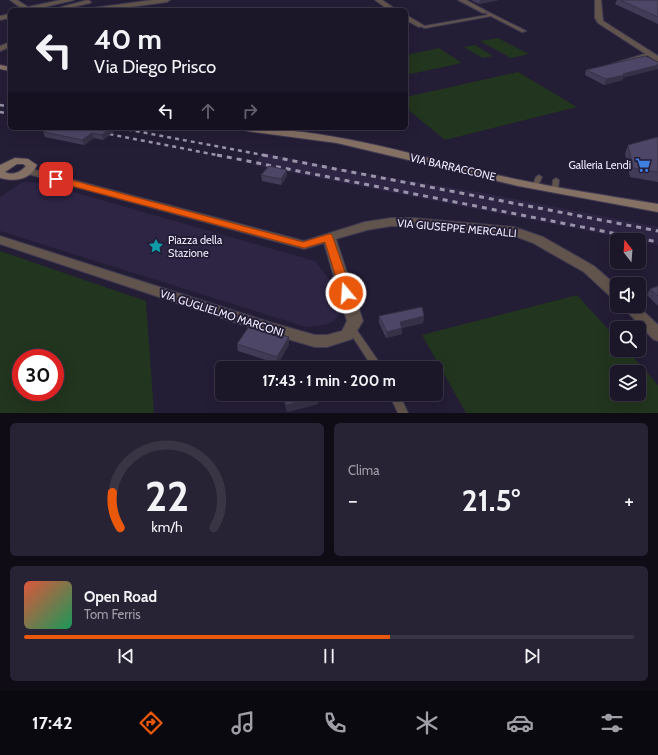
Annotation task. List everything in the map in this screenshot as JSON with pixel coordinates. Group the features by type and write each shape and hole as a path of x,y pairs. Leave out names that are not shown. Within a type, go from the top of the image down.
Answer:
{"street":[{"path":"12,0 25,8"},
{"path":"32,8 71,0"},
{"path":"63,8 92,4 167,0"},
{"path":"379,1 389,0"},
{"path":"461,0 485,12"},
{"path":"598,0 598,18 600,22 658,60"},
{"path":"379,1 391,8"},
{"path":"80,8 92,4"},
{"path":"408,18 419,25"},
{"name":"VIA BARRACCONE","path":"262,130 337,140 518,183 538,181 658,208"},
{"name":"VIA GIUSEPPE MERCALLI","path":"2,172 15,176 28,171 304,245 365,226 391,222 413,222 514,231 538,240 589,269 610,288"},
{"path":"329,237 355,321 351,328"},
{"name":"VIA GUGLIELMO MARCONI","path":"0,240 272,329 315,341 327,342 347,335 351,328"},
{"path":"636,313 658,335"}],"lane":[{"path":"485,12 524,31"},
{"path":"419,25 425,27 492,16"},
{"path":"608,65 650,54"},
{"path":"351,328 373,361"},
{"path":"397,401 403,413"}],"shaded area":[{"path":"264,153 352,171 483,193 658,227 658,245 646,243 646,233 610,233 610,236 253,165"},
{"name":"Piazza della Stazione","path":"23,182 42,183 315,261 329,279 340,304 340,313 334,321 325,325 306,327 0,231 0,197"}],"green space":[{"path":"498,38 529,54 511,58 480,41"},
{"path":"475,45 493,56 482,58 464,47"},
{"path":"439,48 462,63 408,75 408,55"},
{"path":"518,72 577,107 445,140 408,110 408,97"},
{"path":"0,251 146,301 154,413 0,413"},
{"path":"577,295 610,331 610,357 633,357 640,365 610,365 610,401 646,401 646,371 658,385 658,413 466,413 443,372 443,361 437,361 422,335"}],"building":[{"path":"620,0 658,0 658,17"},
{"path":"645,56 658,62 658,65 606,79 586,70"},
{"path":"47,130 108,130 102,135 92,133 82,140 44,132"},
{"name":"Galleria Lendi","path":"658,137 658,172 633,168 628,145"},
{"path":"269,166 287,170 281,179 261,175"},
{"path":"658,286 658,296 650,289"},
{"path":"422,307 424,316 400,322 402,328 387,332 379,316"},
{"path":"250,325 289,337 277,357 237,344"},
{"path":"285,401 302,401 286,405"}],"railway":[{"path":"0,105 8,107"},
{"path":"0,112 8,114"},
{"path":"88,130 222,156"},
{"path":"131,130 268,156"},
{"path":"217,155 658,242"},
{"path":"263,155 658,231"}],"place":[{"name":"Galleria Lendi","path":"643,165"},
{"name":"Piazza della Stazione","path":"156,246"}],"route":[{"path":"56,179 304,245 329,237 346,293"}]}
